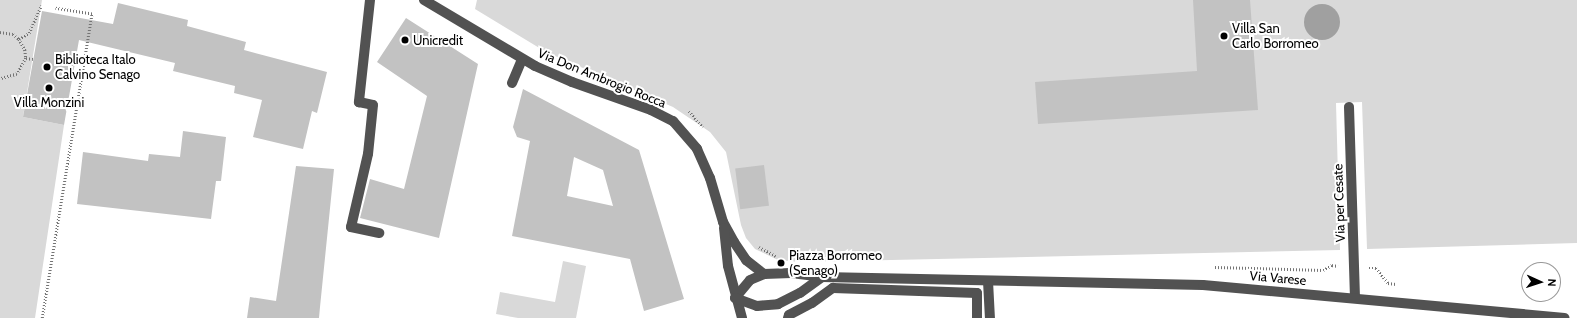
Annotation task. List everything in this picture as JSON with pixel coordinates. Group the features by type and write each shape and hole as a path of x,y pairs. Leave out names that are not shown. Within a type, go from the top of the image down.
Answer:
{"street":[{"path":"370,0 359,102 373,105 368,154 352,227 379,233"},
{"name":"Via Don Ambrogio Rocca","path":"424,0 522,59 555,76 651,110 673,121 697,149 710,178 723,222"},
{"path":"512,83 522,59"},
{"name":"Via per Cesate","path":"1349,107 1355,298"},
{"path":"723,222 746,260 764,274 750,280 735,298"},
{"path":"723,222 728,266 735,298 742,318"},
{"name":"Via Varese","path":"764,274 822,277 1203,285 1564,318"},
{"path":"735,298 757,306 778,304 800,293 822,277"},
{"path":"988,281 990,318"},
{"path":"788,318 789,315 812,304 833,288 977,293 977,318"}],"path":[{"path":"19,39 29,33 42,6"},
{"path":"42,318 92,14 55,8"},
{"path":"0,32 13,34 19,39 25,50 26,58 17,74 0,79"},
{"path":"26,58 33,59"},
{"path":"683,107 694,115 707,133"},
{"path":"757,246 781,258"},
{"path":"1212,267 1324,270 1332,265 1376,268 1388,282 1403,286"}],"shaded area":[{"path":"0,0 42,0 23,117 64,125 35,318 0,318"},
{"path":"477,0 1577,0 1577,243 1367,249 1362,102 1336,103 1340,250 799,262 778,260 755,249 746,238 741,225 726,152 710,132 673,107 546,52 475,9"},
{"path":"1322,4 1332,7 1337,12 1340,22 1337,32 1332,37 1322,40 1312,37 1307,32 1304,22 1307,12 1312,7"},
{"path":"563,261 586,266 576,318 518,318 496,314 500,292 555,302"}],"building":[{"name":"Villa San Carlo Borromeo","path":"1193,0 1250,0 1258,110 1038,124 1035,82 1197,71"},
{"path":"118,3 188,20 187,26 246,42 244,50 327,72 317,113 312,111 303,149 253,137 262,100 234,93 235,86 173,71 175,63 79,40 64,125 23,117 42,11 113,24"},
{"path":"406,18 478,64 439,238 360,218 370,179 404,189 427,96 377,62"},
{"path":"523,89 639,150 684,299 644,311 630,259 512,236 530,141 517,137 513,127","holes":["574,157 603,170 613,206 567,196"]},
{"path":"183,131 226,137 221,181 216,181 211,219 77,204 83,152 148,161 149,154 180,157"},
{"path":"764,165 769,206 740,209 735,169"},
{"path":"296,166 334,169 319,318 247,318 250,297 276,301"}],"tunnel":[{"path":"1349,0 1349,107"}],"place":[{"name":"Villa San Carlo Borromeo","path":"1224,36"},
{"name":"Unicredit","path":"405,40"},
{"name":"Biblioteca Italo Calvino Senago","path":"47,67"},
{"name":"Villa Monzini","path":"49,88"},
{"name":"Piazza Borromeo (Senago)","path":"781,263"}]}
